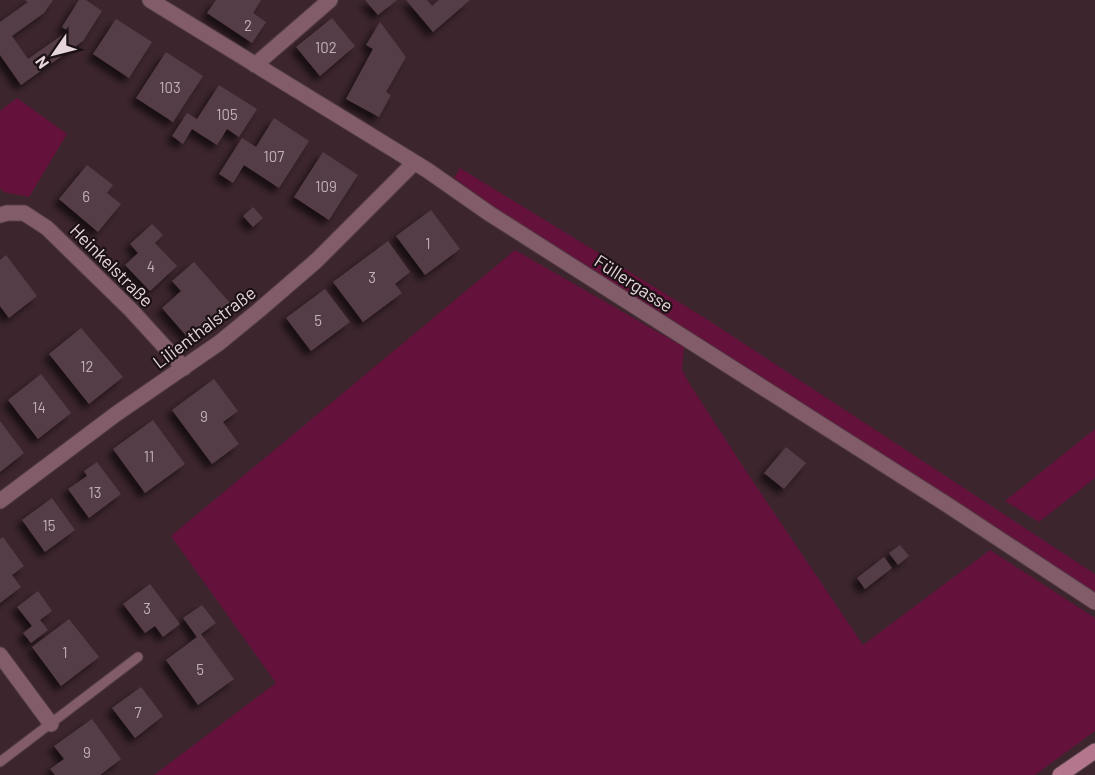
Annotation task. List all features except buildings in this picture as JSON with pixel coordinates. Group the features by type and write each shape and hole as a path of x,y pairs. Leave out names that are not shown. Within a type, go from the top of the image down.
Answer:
{"main road":[{"path":"1060,775 1095,751"}],"street":[{"name":"Füllergasse","path":"150,0 447,183 489,214 936,498 1095,602"},
{"path":"255,65 330,0"},
{"name":"Lilienthalstraße","path":"0,501 116,414 184,368 258,311 316,261 414,163"},
{"name":"Heinkelstraße","path":"0,215 24,213 47,228 131,310 184,368"},
{"path":"0,655 51,724"}],"lane":[{"path":"0,762 138,657"}],"shaded area":[{"path":"17,98 67,134 29,197 4,192 0,188 0,111"},
{"path":"460,168 708,320 1095,574 1095,594 699,337 531,234 454,178"},
{"path":"515,250 684,347 682,370 691,386 863,645 990,550 1095,618 1095,731 1035,775 154,775 276,683 171,536"},
{"path":"1095,429 1095,478 1039,522 1005,501"}]}
